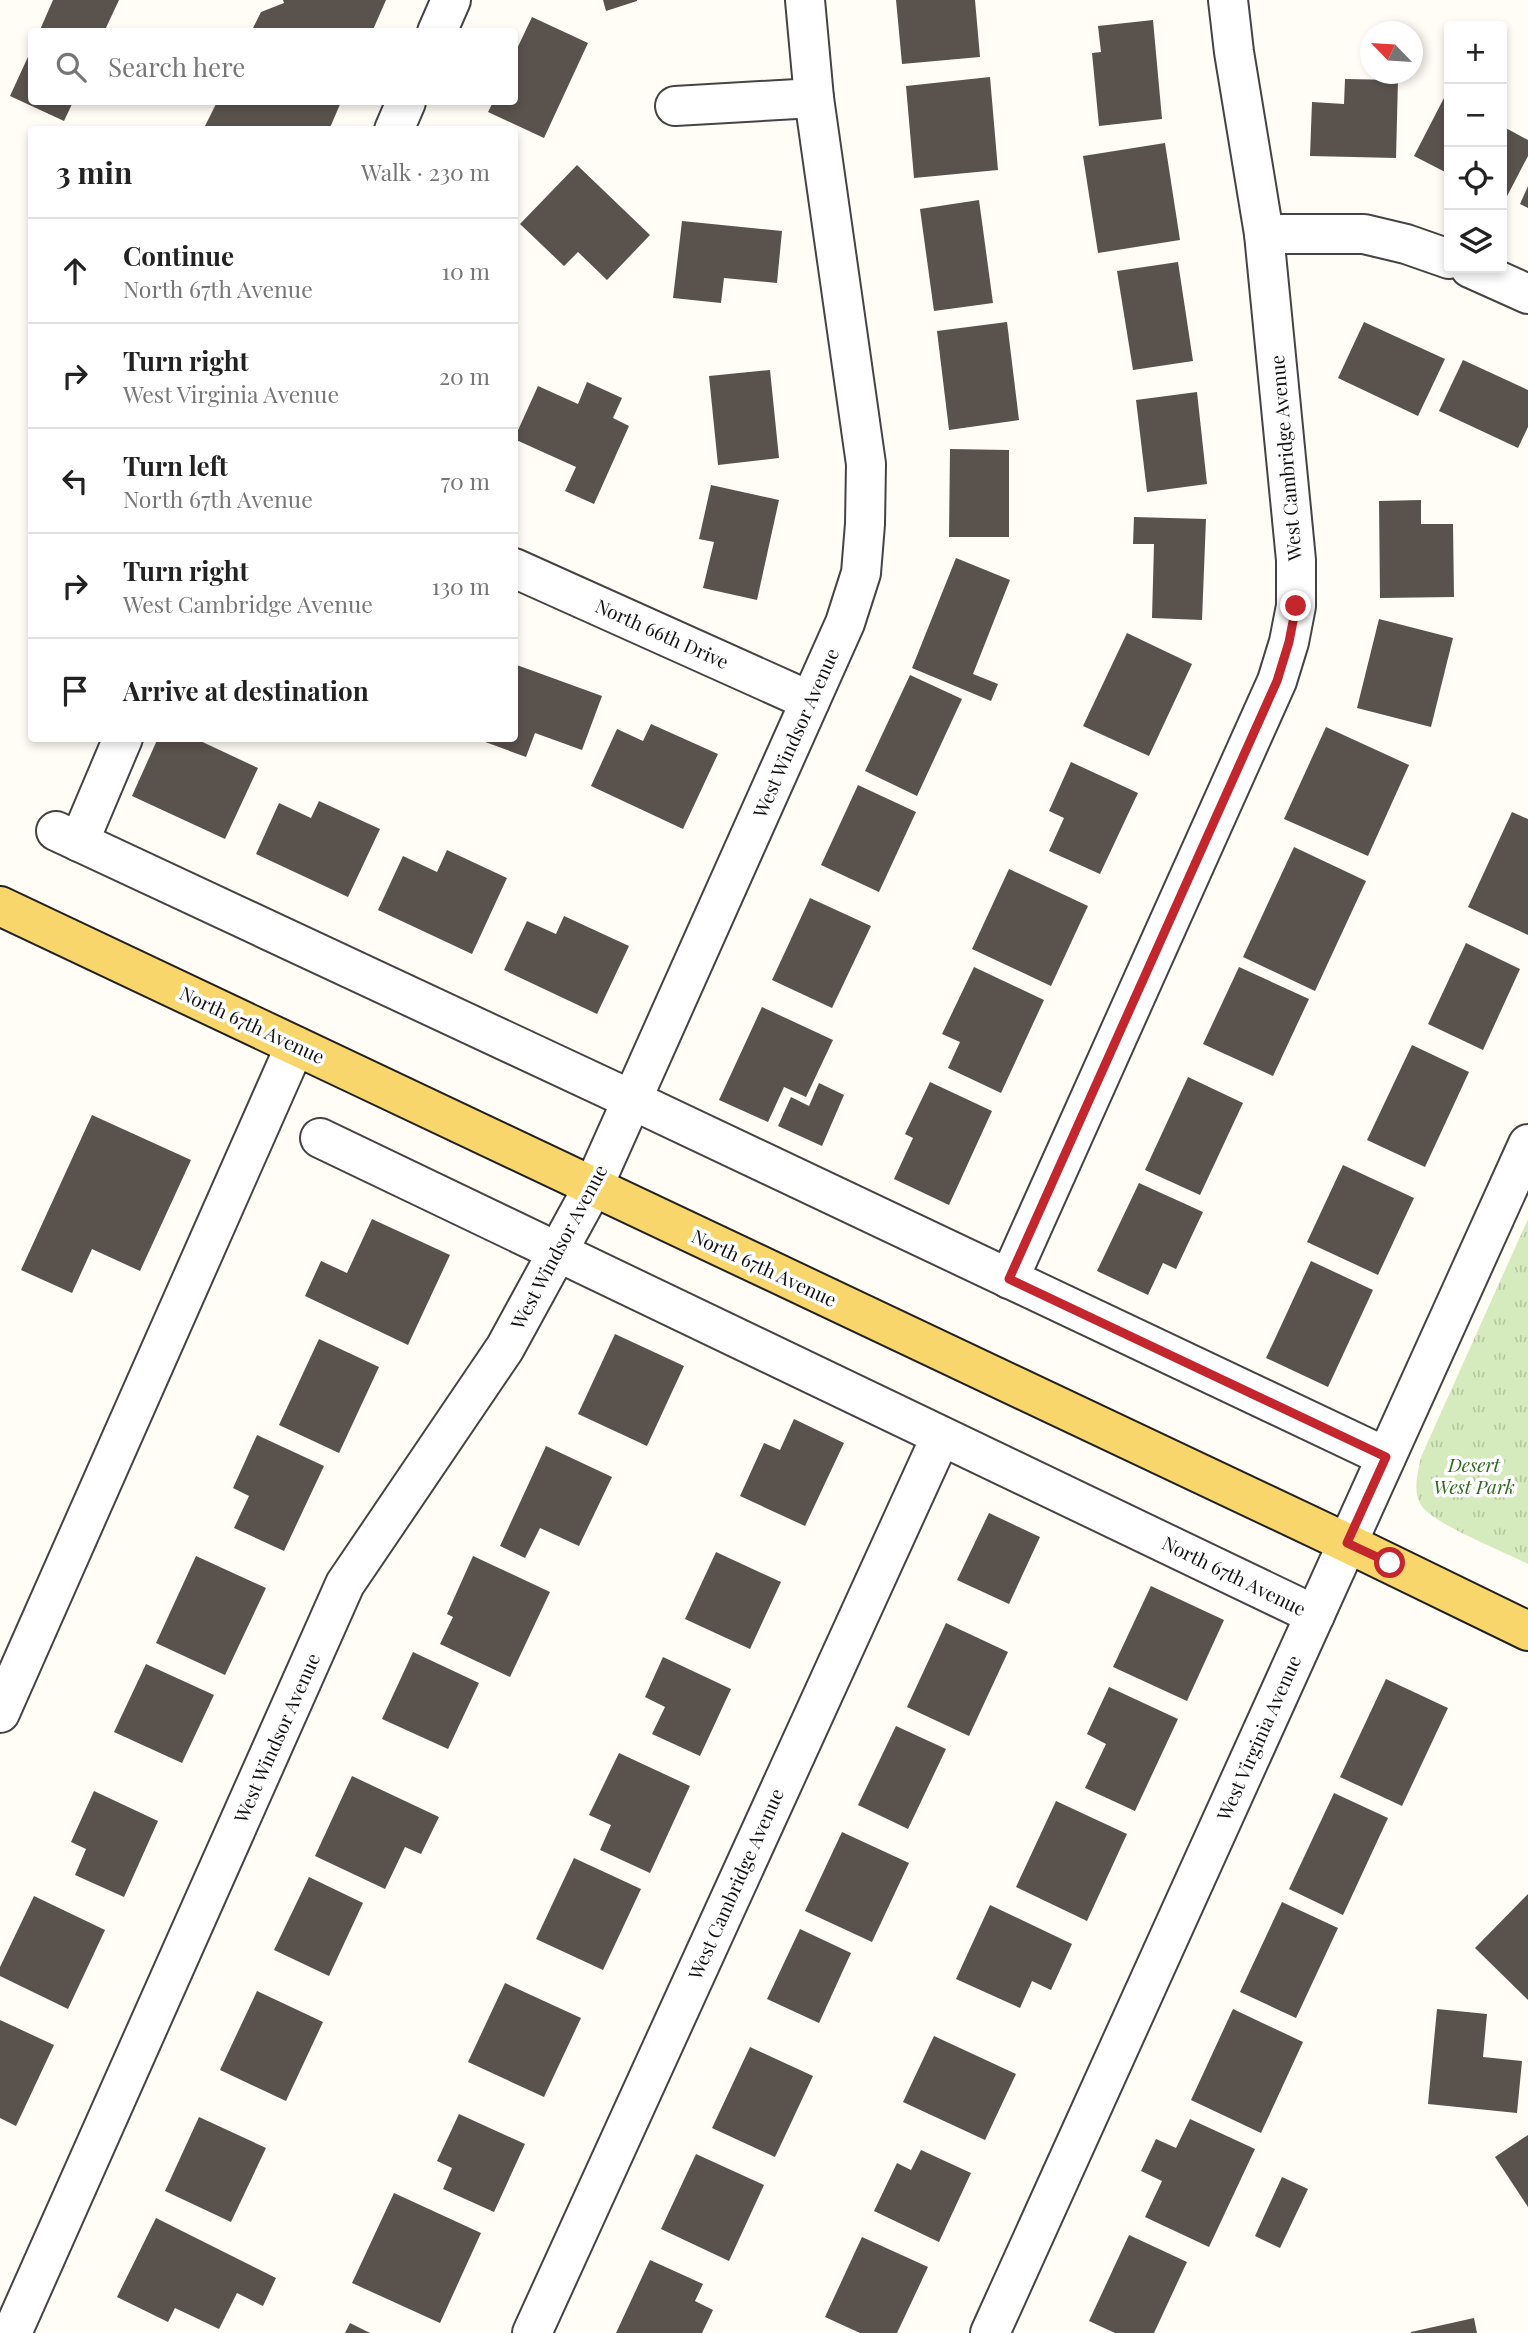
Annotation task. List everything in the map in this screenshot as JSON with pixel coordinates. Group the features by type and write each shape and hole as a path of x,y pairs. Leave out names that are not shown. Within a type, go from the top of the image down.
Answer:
{"main road":[{"name":"North 67th Avenue","path":"0,906 1528,1631"}],"street":[{"path":"440,28 452,0"},
{"name":"West Windsor Avenue","path":"12,2333 345,1584 505,1348 593,1187 845,623 861,573 866,476 814,98 805,0"},
{"name":"West Cambridge Avenue","path":"1009,1279 1277,681 1296,606 1296,560 1264,234 1228,0"},
{"path":"675,106 814,98"},
{"path":"396,126 405,105"},
{"path":"1264,234 1364,234 1406,244 1444,257"},
{"path":"1481,273 1528,294"},
{"name":"North 66th Drive","path":"518,570 810,701"},
{"path":"121,742 68,837 1386,1457"},
{"path":"0,1713 295,1046"},
{"name":"North 67th Avenue","path":"320,1138 1315,1615"},
{"name":"West Virginia Avenue","path":"990,2333 1528,1144"},
{"name":"West Cambridge Avenue","path":"532,2333 941,1436"}],"green space":[{"name":"Desert West Park","path":"1528,1219 1528,1564 1439,1520 1421,1505 1416,1487 1421,1457"}],"building":[{"path":"53,0 119,0 106,28 41,28"},
{"path":"283,0 386,0 374,28 253,28 261,12 284,3"},
{"path":"603,0 637,0 637,1 606,11"},
{"path":"896,0 975,0 980,57 902,64"},
{"path":"532,17 588,43 544,138 488,112 492,105 518,105 518,47"},
{"path":"1153,20 1162,119 1099,126 1092,53 1101,52 1098,26"},
{"path":"28,57 28,104 10,96"},
{"path":"990,77 998,170 914,178 906,86"},
{"path":"1345,79 1360,79 1360,84 1398,84 1396,158 1310,156 1312,102 1344,104"},
{"path":"1444,98 1444,171 1414,156"},
{"path":"29,105 72,105 64,121"},
{"path":"216,105 340,105 331,126 205,126"},
{"path":"1507,129 1528,140 1528,156 1507,196"},
{"path":"1165,143 1180,240 1098,253 1083,156"},
{"path":"577,165 650,235 607,280 578,252 564,266 520,224"},
{"path":"1528,186 1528,208 1520,204"},
{"path":"979,200 993,303 934,311 920,209"},
{"path":"682,221 782,231 777,283 724,278 721,303 673,298"},
{"path":"1178,262 1193,361 1133,370 1117,271"},
{"path":"1007,322 1019,420 949,430 937,331"},
{"path":"1364,322 1445,359 1418,416 1338,378"},
{"path":"1463,360 1528,390 1528,427 1518,448 1439,411"},
{"path":"770,370 779,458 718,465 709,376"},
{"path":"587,382 622,398 613,418 629,426 594,504 565,491 576,467 518,441 518,430 538,386 578,404"},
{"path":"1197,392 1207,484 1147,492 1136,400"},
{"path":"950,449 1009,450 1009,537 949,537"},
{"path":"711,485 779,500 757,600 703,588 714,542 699,539"},
{"path":"1421,500 1421,524 1453,524 1454,597 1380,598 1379,501"},
{"path":"1134,517 1206,519 1202,620 1152,618 1154,544 1133,544"},
{"path":"956,558 1010,580 973,674 998,684 991,701 912,668"},
{"path":"1379,619 1453,638 1431,727 1357,708"},
{"path":"1127,633 1192,664 1149,756 1083,726"},
{"path":"518,665 602,696 582,750 535,733 526,757 485,742 518,742"},
{"path":"910,675 962,699 917,796 865,771"},
{"path":"651,724 718,754 683,829 591,786 617,729 643,741"},
{"path":"1326,727 1409,765 1368,856 1284,819"},
{"path":"156,742 203,742 258,768 225,839 132,796"},
{"path":"1071,762 1138,793 1100,874 1049,851 1064,818 1049,811"},
{"path":"858,785 916,812 879,892 821,865"},
{"path":"319,801 380,829 348,897 256,854 279,803 311,818"},
{"path":"1512,812 1528,819 1528,935 1468,907"},
{"path":"1294,847 1366,881 1315,991 1243,957"},
{"path":"447,850 507,878 472,954 378,910 403,856 437,872"},
{"path":"1009,869 1088,906 1051,986 972,949"},
{"path":"810,898 871,926 832,1008 772,980"},
{"path":"564,916 629,946 597,1014 504,970 527,921 556,934"},
{"path":"1466,943 1520,969 1483,1050 1428,1024"},
{"path":"974,967 1044,1000 1001,1093 948,1068 960,1042 942,1034"},
{"path":"1239,967 1309,999 1273,1076 1203,1044"},
{"path":"762,1007 833,1040 806,1097 784,1087 768,1122 719,1100"},
{"path":"1412,1045 1469,1072 1425,1167 1367,1140"},
{"path":"1188,1077 1243,1103 1200,1195 1145,1170"},
{"path":"930,1082 992,1111 949,1205 894,1179 913,1138 905,1134"},
{"path":"819,1083 844,1095 822,1146 778,1126 791,1097 809,1106"},
{"path":"92,1115 191,1160 140,1271 92,1249 72,1293 21,1270"},
{"path":"1343,1165 1414,1198 1378,1275 1307,1242"},
{"path":"1139,1183 1203,1212 1176,1269 1163,1263 1148,1295 1097,1271"},
{"path":"372,1219 450,1255 408,1345 305,1296 321,1261 347,1273"},
{"path":"1311,1261 1373,1290 1328,1387 1266,1358"},
{"path":"615,1334 684,1366 647,1446 578,1414"},
{"path":"319,1339 379,1367 339,1453 279,1425"},
{"path":"794,1419 844,1443 805,1526 740,1496 764,1443 780,1450"},
{"path":"257,1435 324,1466 284,1551 234,1528 249,1496 233,1488"},
{"path":"546,1446 612,1477 579,1546 540,1528 525,1558 500,1546"},
{"path":"989,1513 1040,1537 1009,1604 957,1580"},
{"path":"716,1552 781,1582 750,1649 685,1619"},
{"path":"196,1556 266,1588 225,1675 156,1643"},
{"path":"473,1556 550,1592 510,1677 440,1644 453,1617 447,1614"},
{"path":"1151,1586 1224,1620 1187,1701 1113,1667"},
{"path":"946,1623 1008,1652 969,1736 907,1707"},
{"path":"413,1652 479,1683 448,1749 382,1719"},
{"path":"663,1657 731,1689 700,1756 652,1734 665,1707 645,1697"},
{"path":"146,1664 214,1695 182,1763 114,1732"},
{"path":"1386,1679 1448,1708 1402,1806 1340,1777"},
{"path":"1109,1687 1178,1719 1135,1811 1085,1788 1106,1744 1087,1734"},
{"path":"896,1726 946,1749 908,1829 858,1805"},
{"path":"619,1753 690,1786 650,1873 600,1850 611,1825 589,1815"},
{"path":"352,1776 439,1817 421,1854 405,1847 385,1889 315,1856"},
{"path":"94,1791 158,1821 124,1897 75,1875 86,1849 71,1842"},
{"path":"1334,1793 1388,1818 1343,1915 1289,1889"},
{"path":"1056,1801 1127,1834 1087,1921 1016,1887"},
{"path":"842,1832 909,1863 872,1942 805,1911"},
{"path":"574,1858 641,1889 603,1970 536,1939"},
{"path":"309,1877 363,1903 329,1976 274,1950"},
{"path":"1528,1894 1528,2000 1475,1948"},
{"path":"34,1896 105,1930 68,2009 0,1976 0,1967"},
{"path":"1282,1902 1338,1928 1296,2018 1240,1992"},
{"path":"990,1905 1072,1944 1051,1990 1032,1981 1020,2008 956,1979"},
{"path":"800,1929 851,1953 819,2023 767,1999"},
{"path":"505,1983 581,2018 544,2097 468,2062"},
{"path":"257,1991 323,2022 286,2101 220,2070"},
{"path":"1233,2009 1303,2042 1261,2133 1191,2100"},
{"path":"1437,2009 1487,2014 1483,2057 1522,2061 1517,2113 1428,2104"},
{"path":"0,2020 54,2045 16,2126 0,2118"},
{"path":"934,2036 1016,2074 985,2140 903,2102"},
{"path":"750,2047 813,2076 775,2157 712,2128"},
{"path":"459,2114 525,2144 494,2212 443,2189 452,2168 437,2161"},
{"path":"199,2117 266,2148 231,2222 165,2191"},
{"path":"1190,2119 1255,2149 1209,2247 1145,2217 1162,2181 1141,2171 1156,2139 1176,2148"},
{"path":"1528,2135 1528,2207 1495,2157"},
{"path":"921,2150 971,2173 939,2242 874,2211 897,2163 911,2170"},
{"path":"696,2154 764,2185 729,2261 661,2229"},
{"path":"1282,2177 1308,2189 1280,2248 1255,2236"},
{"path":"394,2193 481,2233 440,2323 352,2283"},
{"path":"156,2218 276,2278 263,2306 237,2293 219,2329 175,2308 168,2322 117,2297"},
{"path":"1129,2235 1187,2262 1154,2333 1115,2333 1089,2321"},
{"path":"862,2237 928,2267 897,2333 860,2333 825,2317"},
{"path":"650,2260 703,2284 695,2301 713,2310 702,2333 616,2333"},
{"path":"1474,2318 1477,2333 1411,2333 1411,2332"},
{"path":"350,2323 370,2333 345,2333"}],"route":[{"path":"1296,606 1277,681 1009,1279 1386,1457 1347,1543 1390,1563"}]}
